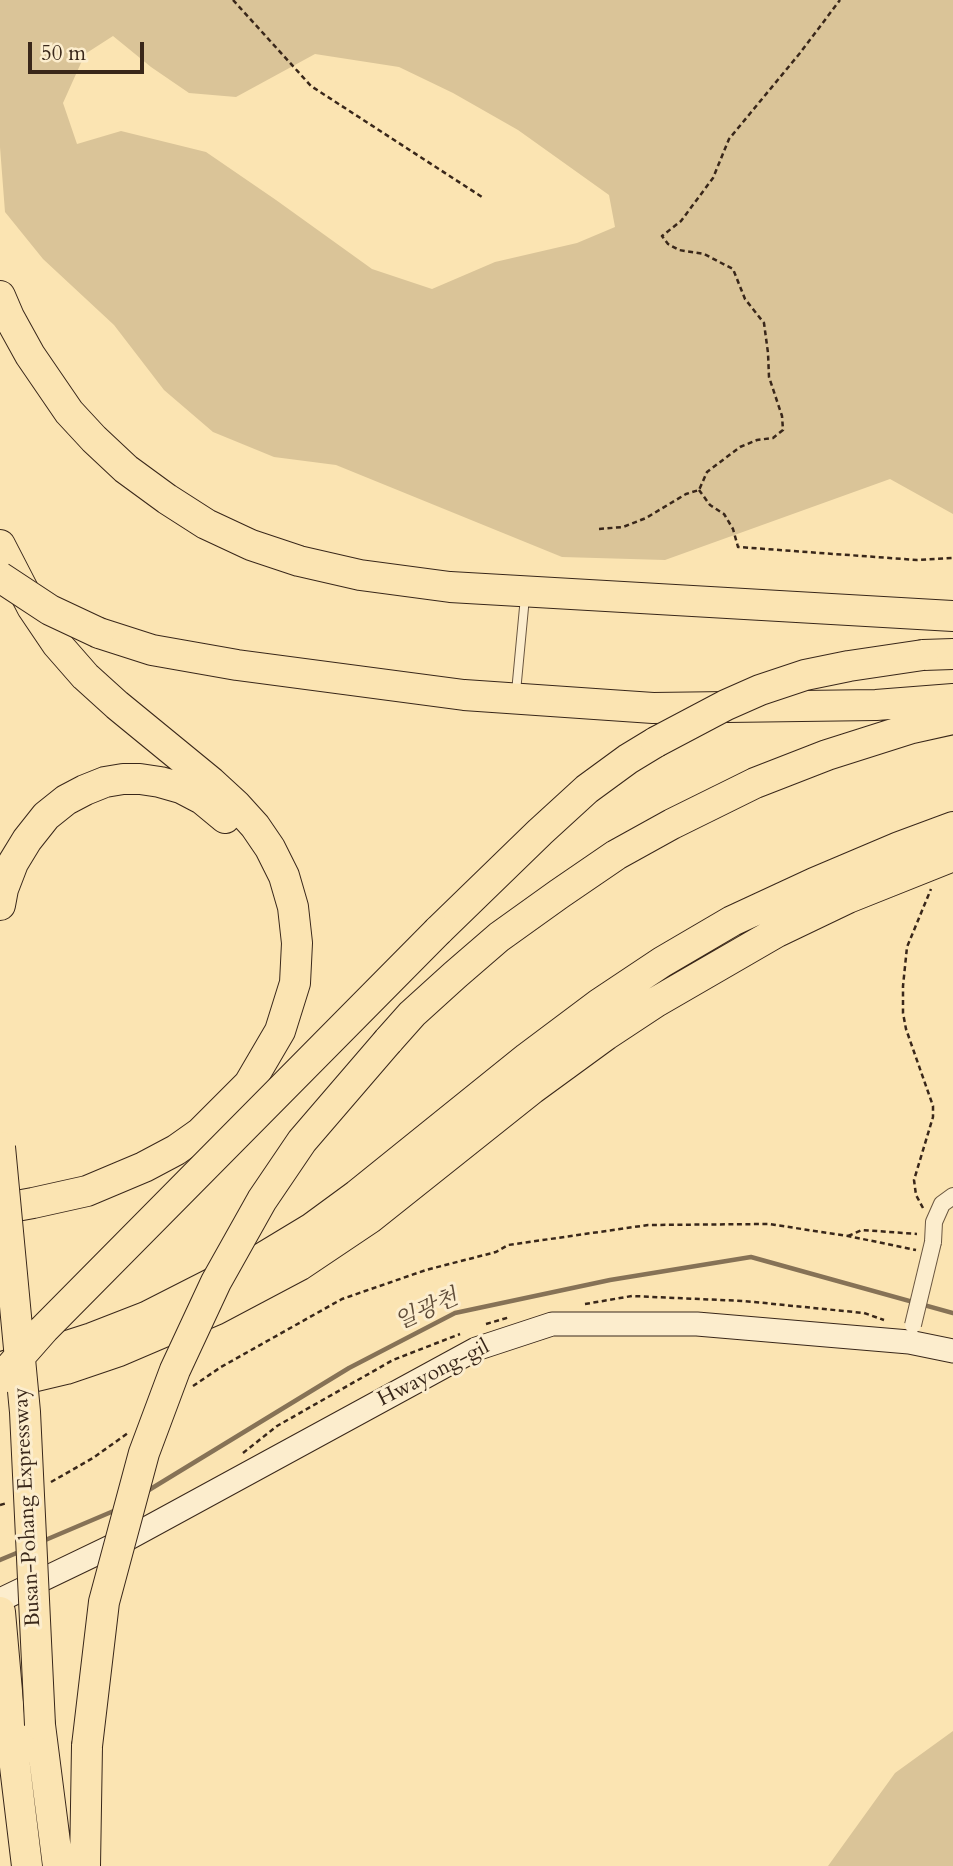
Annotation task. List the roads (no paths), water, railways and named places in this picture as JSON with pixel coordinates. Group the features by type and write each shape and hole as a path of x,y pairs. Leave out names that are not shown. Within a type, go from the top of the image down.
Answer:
{"highway":[{"path":"0,296 30,355 69,412 94,439 167,499 206,524 251,545 299,561 360,575 450,587 953,616"},
{"path":"0,545 32,607 57,644 85,676 211,782 255,826 284,876 293,907 297,943 295,983 280,1031 249,1084 200,1133 144,1167 87,1191 0,1209"},
{"path":"0,577 50,610 99,633 152,650 237,665 450,693 653,708 876,705 953,699"},
{"path":"0,1382 44,1329 438,930 587,789 656,741 760,690 804,675 849,666 923,655 953,654"},
{"path":"85,1866 87,1746 104,1602 144,1453 175,1370 216,1282 262,1200 302,1142 420,1006 499,937 617,855 755,783 827,755 912,728 953,719"},
{"path":"0,905 13,863 27,839 46,816 66,800 105,782 141,779 181,788 222,814 241,835 270,880 279,905 282,932 281,963 273,996 254,1043 226,1086 190,1122 150,1149 109,1167 46,1190 0,1196"},
{"path":"0,1368 146,1317 264,1257 312,1228 358,1195 527,1058 599,1004 662,962 732,921 814,883 953,827"},
{"path":"0,1382 66,1369 119,1351 215,1310 300,1265 370,1218 532,1089 656,1002 777,932 848,898 953,856"},
{"name":"Busan-Pohang Expressway","path":"0,1147 25,1412 40,1725 58,1866"},
{"name":"Busan-Pohang Expressway","path":"0,1612 27,1866"},
{"path":"0,1786 17,1866"}],"main road":[{"name":"Hwayong-gil","path":"0,1600 129,1538 476,1349 552,1324 697,1324 911,1333 953,1351"}],"street":[{"path":"911,1333 942,1204 953,1196"}],"lane":[{"path":"516,699 525,591"}],"waterway":[{"name":"일광천","path":"144,1493 349,1368 455,1313 610,1280 751,1257 953,1313"},
{"name":"일광천","path":"43,1541 116,1510"},
{"name":"일광천","path":"0,1560 19,1552"}]}
